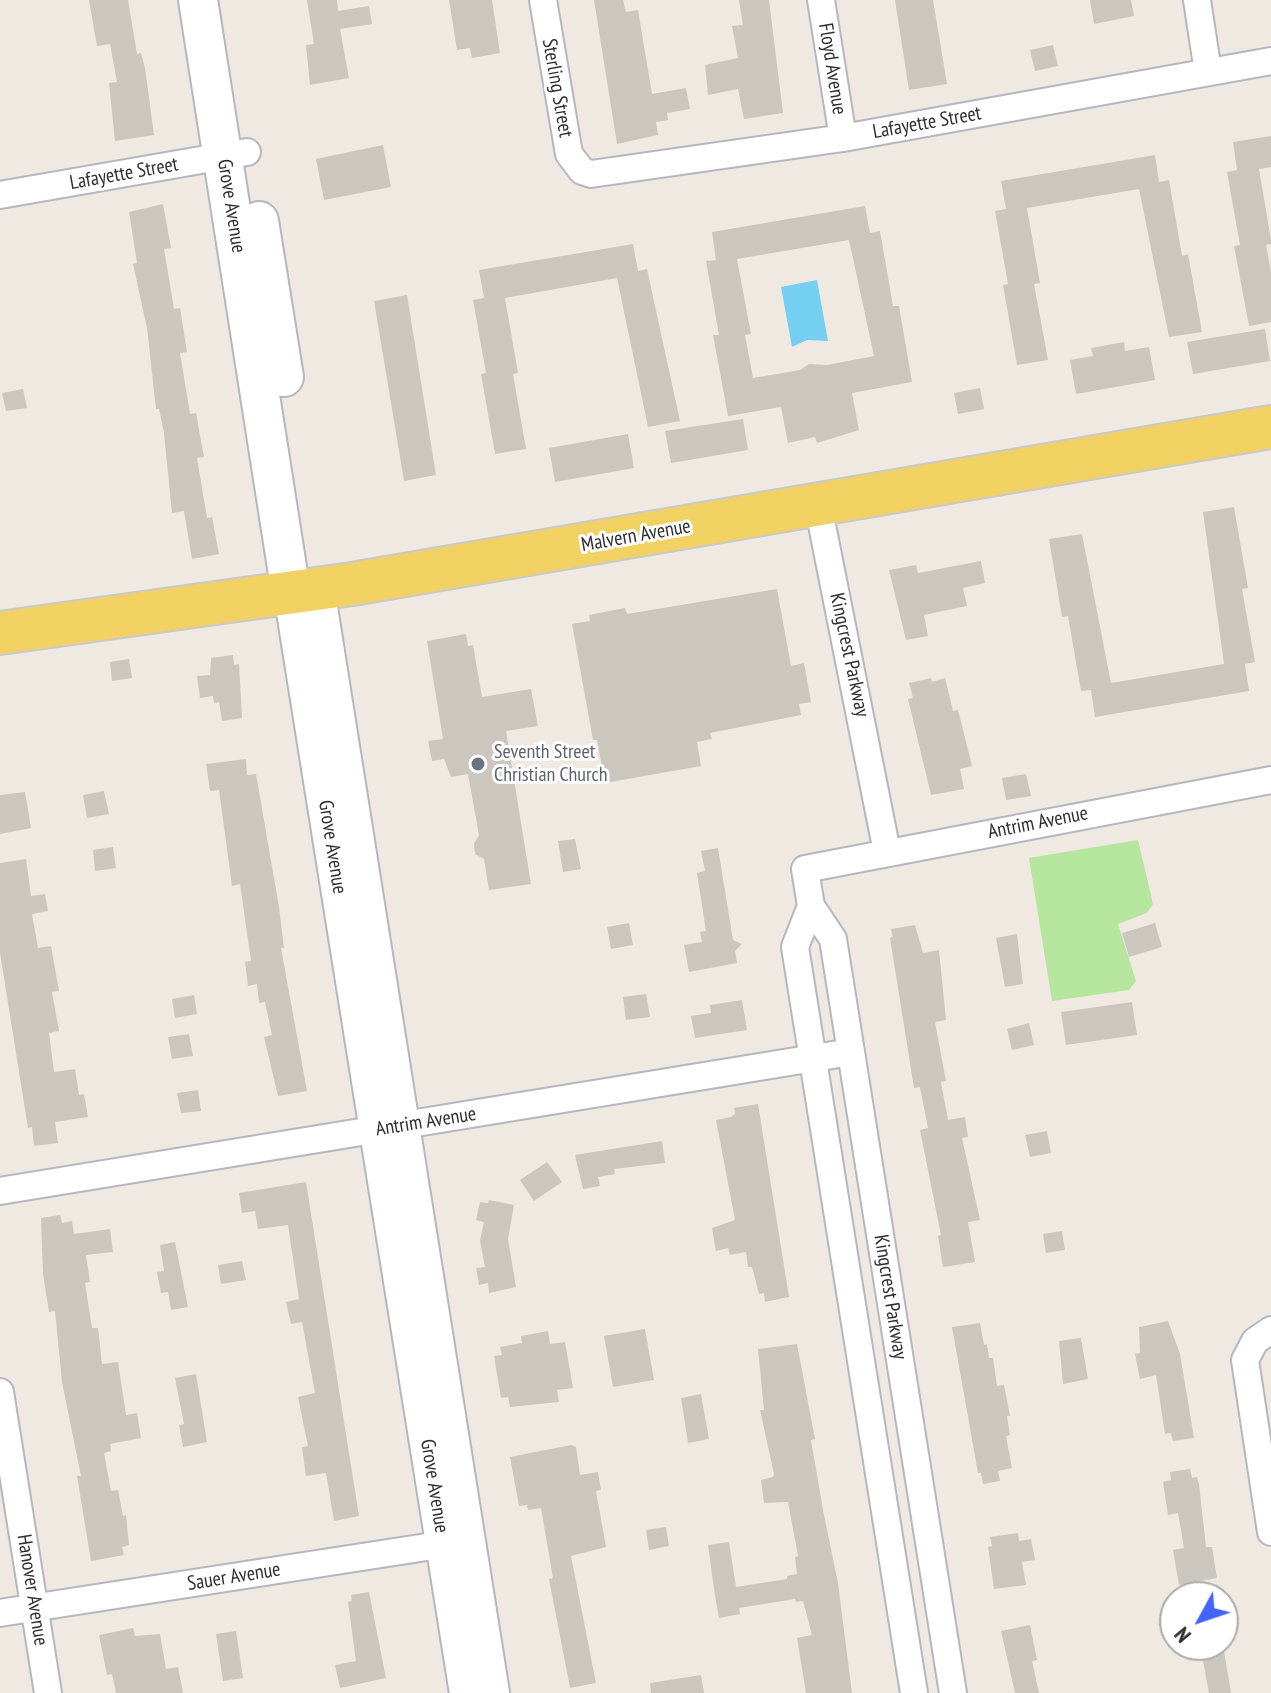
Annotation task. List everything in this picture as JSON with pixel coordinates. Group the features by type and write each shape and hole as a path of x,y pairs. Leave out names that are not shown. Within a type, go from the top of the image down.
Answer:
{"main road":[{"name":"Grove Avenue","path":"198,0 235,154 304,591"},
{"name":"Grove Avenue","path":"224,0 235,154"},
{"name":"Malvern Avenue","path":"0,633 304,591 1271,427"}],"street":[{"name":"Sterling Street","path":"543,0 562,130 569,154 582,171"},
{"name":"Floyd Avenue","path":"821,0 843,138"},
{"path":"1197,0 1208,72"},
{"name":"Lafayette Street","path":"582,171 612,173 843,138 1271,61"},
{"name":"Lafayette Street","path":"0,195 235,154"},
{"name":"Kingcrest Parkway","path":"818,505 887,852"},
{"name":"Grove Avenue","path":"304,591 455,1542 467,1693"},
{"name":"Antrim Avenue","path":"805,869 1271,780"},
{"name":"Kingcrest Parkway","path":"805,869 811,906 833,939 953,1693"},
{"name":"Kingcrest Parkway","path":"811,906 795,947 914,1693"},
{"name":"Antrim Avenue","path":"0,1191 851,1052"},
{"path":"1271,1330 1255,1341 1245,1360 1271,1532"},
{"name":"Hanover Avenue","path":"0,1392 48,1693"},
{"name":"Grove Avenue","path":"455,1542 492,1693"},
{"name":"Sauer Avenue","path":"0,1613 455,1542"}],"green space":[{"path":"1138,840 1153,904 1147,913 1118,924 1136,981 1129,990 1052,1001 1029,858"}],"water":[{"path":"817,280 828,341 807,340 792,347 781,287"}],"building":[{"path":"89,0 128,0 137,54 141,53 145,68 154,135 115,141 109,83 117,82 110,44 97,46"},
{"path":"307,0 337,0 338,11 369,6 372,24 340,29 349,78 310,85 306,45 314,44"},
{"path":"449,0 492,0 500,53 472,58 470,48 457,50"},
{"path":"594,0 623,0 626,12 638,10 652,94 686,88 690,109 667,113 668,120 656,122 658,135 617,144"},
{"path":"739,0 769,0 783,113 744,119 738,89 708,95 705,65 738,58 732,26 743,25"},
{"path":"895,0 933,0 947,84 909,90"},
{"path":"1090,0 1131,0 1134,16 1094,24"},
{"path":"1053,45 1058,66 1035,71 1030,50"},
{"path":"1271,136 1271,167 1259,169 1271,240 1271,244 1266,245 1271,272 1271,322 1249,326 1234,246 1240,245 1227,172 1237,170 1233,142"},
{"path":"383,145 391,187 324,200 316,159"},
{"path":"1155,155 1159,182 1169,180 1182,256 1188,254 1202,332 1169,337 1139,189 1027,208 1040,283 1034,284 1048,360 1017,365 1003,285 1008,284 995,211 1006,209 1001,181"},
{"path":"163,204 171,248 164,249 174,309 180,308 187,352 180,353 190,414 196,413 204,457 197,458 207,518 212,517 219,554 192,559 184,511 172,513 164,433 159,409 156,409 147,328 133,264 137,263 129,212"},
{"path":"865,206 870,233 880,231 893,306 899,306 912,382 852,393 859,430 817,443 815,437 788,443 781,407 728,416 713,335 719,335 706,261 716,260 712,232","holes":["849,240 874,356 827,365 809,364 800,370 753,378 745,335 751,334 737,259"]},
{"path":"633,244 638,271 647,269 680,421 648,427 617,278 505,298 518,373 513,374 526,449 495,454 481,374 486,373 473,300 484,298 479,270"},
{"path":"407,295 436,475 404,481 374,301"},
{"path":"1265,329 1270,361 1193,374 1187,342"},
{"path":"1124,342 1125,351 1149,347 1155,380 1076,394 1070,360 1093,356 1091,348"},
{"path":"980,388 984,409 958,414 954,393"},
{"path":"23,389 27,408 6,411 2,393"},
{"path":"743,419 748,450 671,463 665,431"},
{"path":"628,434 634,468 555,482 549,448"},
{"path":"1234,507 1248,588 1242,589 1255,662 1245,664 1249,691 1095,717 1091,690 1081,691 1068,616 1062,617 1049,539 1082,534 1111,683 1224,664 1203,512"},
{"path":"981,561 985,583 963,588 967,606 924,615 928,636 906,640 889,570 916,565 918,573"},
{"path":"777,589 791,666 804,663 811,702 799,704 801,715 710,733 712,739 697,742 701,766 605,783 597,740 593,740 572,624 590,621 589,615 625,608 627,614"},
{"name":"Seventh Street Christian Church","path":"466,634 468,646 473,645 482,697 531,689 538,726 506,731 531,884 489,890 484,859 475,854 474,844 479,835 468,774 451,777 444,759 432,761 428,741 443,739 427,641"},
{"path":"233,655 234,665 239,664 242,718 222,721 219,702 214,703 213,696 200,698 197,676 210,675 211,658"},
{"path":"129,659 132,678 112,681 110,662"},
{"path":"931,678 932,682 945,678 953,711 958,710 972,766 960,769 964,789 931,795 908,699 913,698 909,683"},
{"path":"246,759 247,775 256,774 279,907 284,948 281,948 307,1091 278,1096 264,1037 272,1035 265,1002 259,1003 257,984 248,986 245,962 251,961 240,884 232,886 219,790 210,791 206,764"},
{"path":"1026,774 1031,796 1006,800 1002,778"},
{"path":"104,791 109,814 87,818 83,795"},
{"path":"25,792 31,828 0,834 0,795"},
{"path":"575,839 581,869 563,872 558,841"},
{"path":"113,847 116,868 95,871 93,850"},
{"path":"718,848 733,940 742,944 735,951 737,963 689,972 684,945 702,942 700,932 706,931 697,873 705,871 701,851"},
{"path":"26,859 31,896 45,894 48,911 32,914 38,948 51,946 59,991 52,992 59,1031 49,1033 54,1072 75,1069 79,1095 84,1094 88,1117 55,1122 58,1143 34,1146 32,1127 28,1128 0,953 0,863"},
{"path":"629,923 633,945 611,949 607,927"},
{"path":"1155,923 1162,947 1129,957 1122,933"},
{"path":"915,925 923,953 939,950 946,1020 935,1022 946,1081 941,1082 948,1120 965,1117 968,1137 962,1138 980,1220 968,1222 975,1262 943,1267 938,1236 941,1235 920,1130 928,1128 920,1087 914,1088 890,938 893,937 891,929"},
{"path":"1017,934 1023,984 1005,987 996,938"},
{"path":"646,994 650,1017 626,1020 623,997"},
{"path":"194,995 197,1014 175,1018 172,999"},
{"path":"742,1000 747,1030 695,1038 691,1016 711,1013 710,1005"},
{"path":"1132,1002 1137,1035 1066,1045 1061,1012"},
{"path":"1029,1023 1034,1045 1012,1050 1007,1029"},
{"path":"189,1034 193,1056 172,1059 168,1037"},
{"path":"198,1090 201,1111 181,1113 177,1093"},
{"path":"758,1104 789,1297 765,1302 764,1293 759,1294 752,1267 748,1267 746,1252 730,1255 728,1248 716,1251 712,1228 735,1220 716,1120 731,1117 735,1114 734,1108"},
{"path":"1047,1131 1051,1153 1030,1157 1025,1135"},
{"path":"662,1141 665,1163 614,1169 615,1174 598,1177 600,1186 583,1189 575,1155"},
{"path":"547,1162 562,1182 534,1201 520,1180"},
{"path":"306,1182 359,1516 334,1521 326,1473 306,1476 302,1447 308,1446 298,1397 315,1393 302,1322 291,1324 286,1302 299,1299 288,1225 258,1229 255,1211 242,1213 239,1193"},
{"path":"489,1200 514,1205 508,1239 516,1287 489,1293 488,1283 479,1285 476,1268 485,1267 480,1241 484,1222 476,1220 480,1202 488,1203"},
{"path":"60,1215 62,1223 72,1221 74,1234 110,1229 113,1252 86,1255 90,1282 85,1283 92,1328 98,1328 102,1364 118,1362 126,1415 137,1413 141,1438 110,1444 111,1451 104,1453 111,1491 118,1490 123,1516 126,1515 129,1545 122,1547 124,1555 91,1561 77,1476 81,1476 62,1382 55,1311 49,1312 43,1274 41,1218"},
{"path":"1062,1231 1065,1250 1046,1253 1043,1234"},
{"path":"175,1242 188,1307 171,1310 168,1292 161,1293 157,1272 164,1271 160,1245"},
{"path":"242,1261 246,1280 221,1284 218,1265"},
{"path":"1168,1321 1180,1354 1194,1438 1173,1441 1171,1433 1165,1434 1156,1375 1140,1379 1135,1354 1140,1353 1139,1327"},
{"path":"980,1323 984,1345 987,1344 989,1358 993,1358 997,1386 1004,1385 1010,1416 1007,1416 1010,1435 1006,1436 1012,1468 998,1471 1000,1481 983,1484 981,1473 978,1473 952,1327"},
{"path":"645,1329 654,1380 613,1387 604,1336"},
{"path":"548,1331 550,1344 565,1342 573,1388 557,1390 559,1402 510,1407 508,1397 501,1398 494,1356 502,1355 500,1347 522,1343 521,1336"},
{"path":"1081,1338 1088,1379 1063,1384 1059,1341"},
{"path":"797,1344 815,1439 811,1440 823,1510 838,1583 852,1693 806,1693 797,1638 812,1635 803,1601 796,1602 795,1599 739,1608 740,1614 719,1618 715,1596 708,1545 729,1542 736,1587 787,1579 787,1576 797,1574 795,1557 798,1556 788,1502 764,1503 761,1480 774,1474 760,1410 764,1410 758,1349"},
{"path":"196,1374 207,1442 183,1447 179,1425 184,1424 175,1378"},
{"path":"701,1394 709,1439 688,1443 681,1398"},
{"path":"571,1445 576,1447 580,1475 598,1472 601,1490 596,1491 606,1547 571,1556 596,1683 570,1688 549,1579 553,1578 541,1508 528,1510 527,1505 519,1506 510,1457"},
{"path":"1190,1469 1192,1478 1197,1477 1206,1547 1212,1547 1217,1578 1178,1581 1173,1550 1184,1548 1178,1513 1168,1515 1163,1482 1171,1480 1170,1472"},
{"path":"666,1527 669,1546 649,1550 646,1530"},
{"path":"1018,1533 1019,1541 1031,1539 1035,1560 1022,1562 1026,1585 994,1589 988,1547 992,1546 990,1537"},
{"path":"369,1592 386,1678 340,1688 335,1665 356,1661 348,1602 352,1601 351,1595"},
{"path":"1030,1625 1037,1660 1032,1661 1039,1693 1015,1693 1001,1631"},
{"path":"133,1628 135,1636 160,1634 166,1669 178,1667 183,1693 116,1693 112,1674 107,1675 99,1635"},
{"path":"236,1631 243,1678 223,1681 216,1634"},
{"path":"1203,1661 1226,1661 1231,1693 1209,1693"},
{"path":"701,1675 704,1693 651,1693 650,1683"}],"place":[{"name":"Seventh Street Christian Church","path":"478,764"}]}
